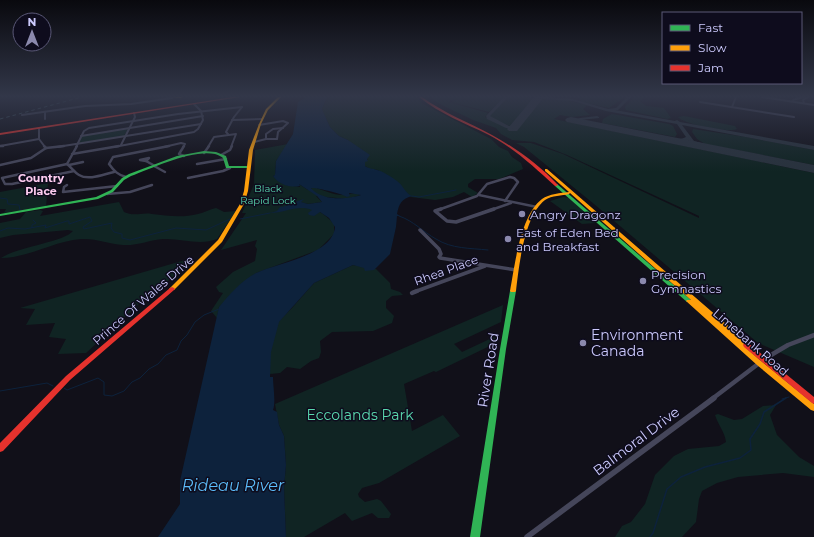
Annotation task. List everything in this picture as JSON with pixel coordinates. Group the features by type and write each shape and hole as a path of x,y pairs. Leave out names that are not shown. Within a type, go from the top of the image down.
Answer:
{"main road":[{"path":"0,134 77,122"},
{"name":"Prince Of Wales Drive","path":"0,448 68,378 180,284 208,256 228,232 242,204 246,191 248,167 260,122"},
{"path":"463,122 513,147 569,193"},
{"path":"469,122 517,146 569,193"},
{"path":"0,215 84,202 107,194 126,177 184,156 204,153 221,155 226,159 226,165 230,168 248,167"},
{"path":"536,208 544,199 569,193"},
{"name":"Limebank Road","path":"569,193 814,408"},
{"name":"River Road","path":"475,537 516,270 523,236 536,208"},
{"name":"Limebank Road","path":"761,361 814,401"}],"street":[{"path":"68,165 76,144 84,131 89,128 126,122"},
{"path":"121,145 133,122"},
{"path":"81,136 166,122"},
{"path":"228,134 226,132 231,122"},
{"path":"259,125 279,122"},
{"path":"254,142 266,139 277,139 278,132 288,124 287,122"},
{"path":"72,154 191,133 196,131 201,124"},
{"path":"0,165 31,158 46,148 201,124"},
{"path":"40,128 39,139 46,148"},
{"path":"266,139 266,134 272,129 283,128"},
{"path":"204,153 212,139 228,134 236,134 230,150 221,155"},
{"path":"0,146 39,139"},
{"path":"126,177 118,175 114,172 109,164 113,157 181,143 185,144 179,154 184,156"},
{"path":"0,150 4,145"},
{"path":"197,164 226,159"},
{"path":"146,161 166,172"},
{"path":"74,171 12,184 5,184 2,178 83,162"},
{"path":"68,165 74,171 83,176 102,175 114,172"},
{"path":"188,178 223,171 230,168"},
{"path":"505,201 518,182 514,178 510,177 487,184 478,195 435,210 450,222 456,222 511,202"},
{"path":"67,185 64,187 64,192 117,186"},
{"path":"107,194 121,194 146,188 152,185"},
{"path":"478,195 536,208"},
{"path":"420,230 439,249 441,254 439,257 440,258 516,270"},
{"name":"Rhea Place","path":"412,294 486,266"},
{"name":"Balmoral Drive","path":"527,537 632,460 761,361 788,345 814,335"}],"green space":[{"path":"328,122 458,122 491,139 499,147 508,151 512,157 521,163 523,169 499,179 475,179 468,184 468,187 478,193 472,197 464,192 453,197 435,200 411,197 378,170 370,169 365,166 365,161 368,160 348,140 339,136 330,127"},
{"path":"479,122 496,122 510,129 516,130 522,122 569,122 814,173 814,367 758,343 594,204 524,147 516,143 531,143 563,154 699,218 699,216 567,155 534,142 512,140 501,134 496,128"},
{"path":"500,122 516,122 512,127"},
{"path":"658,122 673,126 677,134 675,137 602,123"},
{"path":"688,122 715,122 735,126 737,129 725,130"},
{"path":"128,129 124,136 79,143 82,136"},
{"path":"693,129 814,150 814,165 705,144 697,139 692,132"},
{"name":"Black Rapid Lock","path":"288,144 276,161 275,175 273,176 286,185 300,187 299,184 308,190 314,187 337,195 361,195 347,199 316,196 322,202 308,204 295,201 294,208 311,208 326,216 334,224 334,234 318,250 256,273 219,307 217,318 211,311 223,293 219,292 216,287 233,272 255,261 257,249 255,246 257,240 221,250 246,213 242,213 254,184 255,150"},
{"path":"48,183 46,207 4,213 6,209 0,209 0,192"},
{"path":"563,197 569,198 596,223 582,224 550,201"},
{"path":"119,202 124,212 131,214 181,216 192,215 216,208 224,212 236,211 217,239 211,241 197,242 163,239 133,245 123,245 92,239 81,239 71,240 31,253 1,258 8,254 68,235 73,231 68,230 13,235 0,238 0,223 20,219 26,212 43,211 40,216"},
{"path":"192,258 191,263 141,302 86,353 58,354 66,339 49,337 55,323 26,325 35,309 20,308"},
{"path":"353,265 376,269 390,283 391,289 400,292 403,295 392,296 386,301 386,308 394,316 392,323 373,331 332,332 320,341 321,352 319,358 311,361 300,369 287,367 280,373 270,374 268,362 274,328 314,283"},
{"name":"Eccolands Park","path":"503,305 501,322 454,344 462,352 494,337 498,342 436,372 434,371 404,384 412,431 443,415 460,436 379,483 362,488 358,494 359,497 365,502 377,499 381,501 391,514 389,518 378,518 372,513 352,521 345,513 304,537 286,537 284,487 286,465 284,436 279,425 275,404"},
{"path":"776,405 770,415 777,435 799,457 814,466 814,477 783,473 738,477 717,483 702,491 699,499 696,522 682,537 615,537 622,526 631,522 645,504 655,475 674,456 688,449 719,446 726,442 715,415 718,414 734,420 742,419 763,406"}],"water":[{"name":"Rideau River","path":"295,122 328,122 330,127 339,136 348,140 370,155 367,159 368,161 365,162 365,166 390,176 412,196 403,200 400,205 397,214 400,216 397,216 390,254 374,270 365,271 364,268 353,265 314,283 279,322 271,352 270,377 273,377 273,410 277,412 279,425 284,436 286,465 284,487 286,537 158,537 180,504 180,481 219,307 240,284 251,276 265,269 303,257 325,245 332,237 335,227 329,218 320,212 314,216 309,215 308,213 312,210 307,208 297,208 270,213 277,211 280,207 304,199 301,202 308,204 322,202 317,196 299,184 300,186 297,187 285,185 278,182 273,176 275,175 276,161 293,134","holes":["311,188 347,197 350,196 349,193 361,195 350,198 336,198 322,196"]}],"waterway":[{"path":"412,196 419,197 456,190"},
{"path":"0,198 7,199 8,204 19,205 20,210"},
{"path":"240,219 270,213"},
{"path":"399,216 448,245 461,248 488,250"},
{"path":"32,228 46,225 45,228 67,221 69,221 69,224 90,217 92,221 83,227 84,229 112,223 111,228 114,232 122,234 122,238 130,240 176,228 206,230 230,219"},
{"path":"32,228 32,225 36,223 33,220"},
{"path":"0,231 8,228 25,229 32,228"},
{"path":"64,388 67,390 98,378 104,382 104,395 112,396 124,391 132,382 140,378 149,369 158,364 166,355 177,350 181,341 187,335 195,322 204,315 219,309"},
{"path":"0,391 47,383 53,386"},
{"path":"782,399 789,397"},
{"path":"650,537 653,533 667,489 681,477 705,467 740,458 751,450 750,439 760,424 764,412 786,398"}],"taxiway":[{"path":"498,122 508,127 514,127 518,123"},
{"path":"579,122 608,127"},
{"path":"672,122 679,123"},
{"path":"679,123 814,148"},
{"path":"679,123 692,142 722,150"},
{"path":"652,136 672,140 685,140 688,138"}],"runway":[{"path":"513,129 519,122"},
{"path":"581,122 814,169"}],"traffic: fast":[{"path":"0,215 97,198 112,191 123,179 130,175 178,157 204,152 216,153 225,157 227,167 248,167"},
{"path":"556,185 689,301"},
{"path":"475,537 513,291"}],"traffic: slow":[{"path":"172,289 220,241 242,204 246,191 251,150 261,122"},
{"path":"546,170 746,345"},
{"path":"513,291 522,241 531,216 537,206 544,199 568,193"},
{"path":"689,301 759,363 814,408"}],"traffic: jam":[{"path":"0,134 77,122"},
{"path":"464,122 491,135 509,146 556,185"},
{"path":"0,448 68,378 172,289"},
{"path":"746,345 814,401"}],"place":[{"name":"Angry Dragonz","path":"522,214"},
{"name":"East of Eden Bed and Breakfast","path":"508,239"},
{"name":"Precision Gymnastics","path":"643,281"},
{"name":"Environment Canada","path":"583,343"}],"district":[{"name":"Country Place","path":"41,184"}]}
